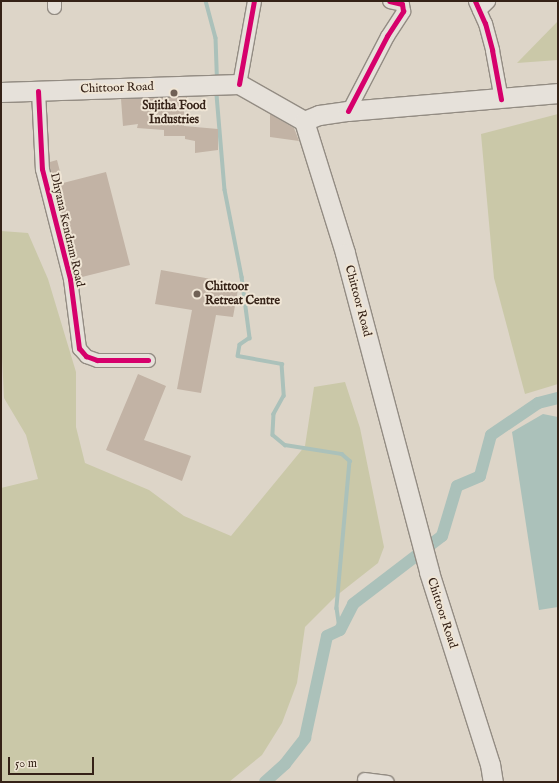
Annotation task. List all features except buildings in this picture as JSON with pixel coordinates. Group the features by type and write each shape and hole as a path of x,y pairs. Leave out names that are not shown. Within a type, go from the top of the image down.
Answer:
{"main road":[{"name":"Chittoor Road","path":"1,92 239,84"},
{"path":"239,84 304,121 320,115 348,111 558,93"},
{"name":"Chittoor Road","path":"304,121 345,253 429,572 490,764 493,782"}],"street":[{"path":"239,84 254,1"},
{"path":"348,111 396,18 403,11 402,4 389,1"},
{"path":"481,4 492,50 501,99"},
{"name":"Dhyana Kendram Road","path":"38,91 42,169 70,279 79,348 86,356 97,360 148,360"},
{"path":"364,779 387,782"}],"shaded area":[{"path":"558,21 558,60 517,63"},
{"path":"558,114 558,384 525,394 494,278 481,134"},
{"path":"1,231 28,233 48,279 76,372 76,427 85,463 149,490 184,516 231,536 305,446 314,387 345,382 360,428 384,547 378,563 336,596 305,627 297,683 282,723 262,755 229,782 1,782 1,488 38,479 26,435 4,398 1,336"}],"water":[{"path":"543,414 558,417 558,607 539,610 512,432"}],"waterway":[{"path":"206,1 216,38 217,74"},
{"path":"217,95 225,190 242,277 250,338 240,345 238,356 282,364 284,396 274,414 273,435 285,445 342,454 350,461 337,608 340,630"},
{"path":"265,782 285,764 305,738 327,636 340,630 353,604 442,536 457,486 480,476 491,435 538,403 558,398"}],"cycle path":[{"path":"239,84 254,1"},
{"path":"348,111 387,36 403,11 402,4 389,1"},
{"path":"475,1 485,23 492,50 501,99"},
{"path":"38,91 42,169 70,279 79,348 86,356 97,360 148,360"}],"place":[{"name":"Sujitha Food Industries","path":"174,93"},
{"name":"Chittoor Retreat Centre","path":"197,294"}]}
